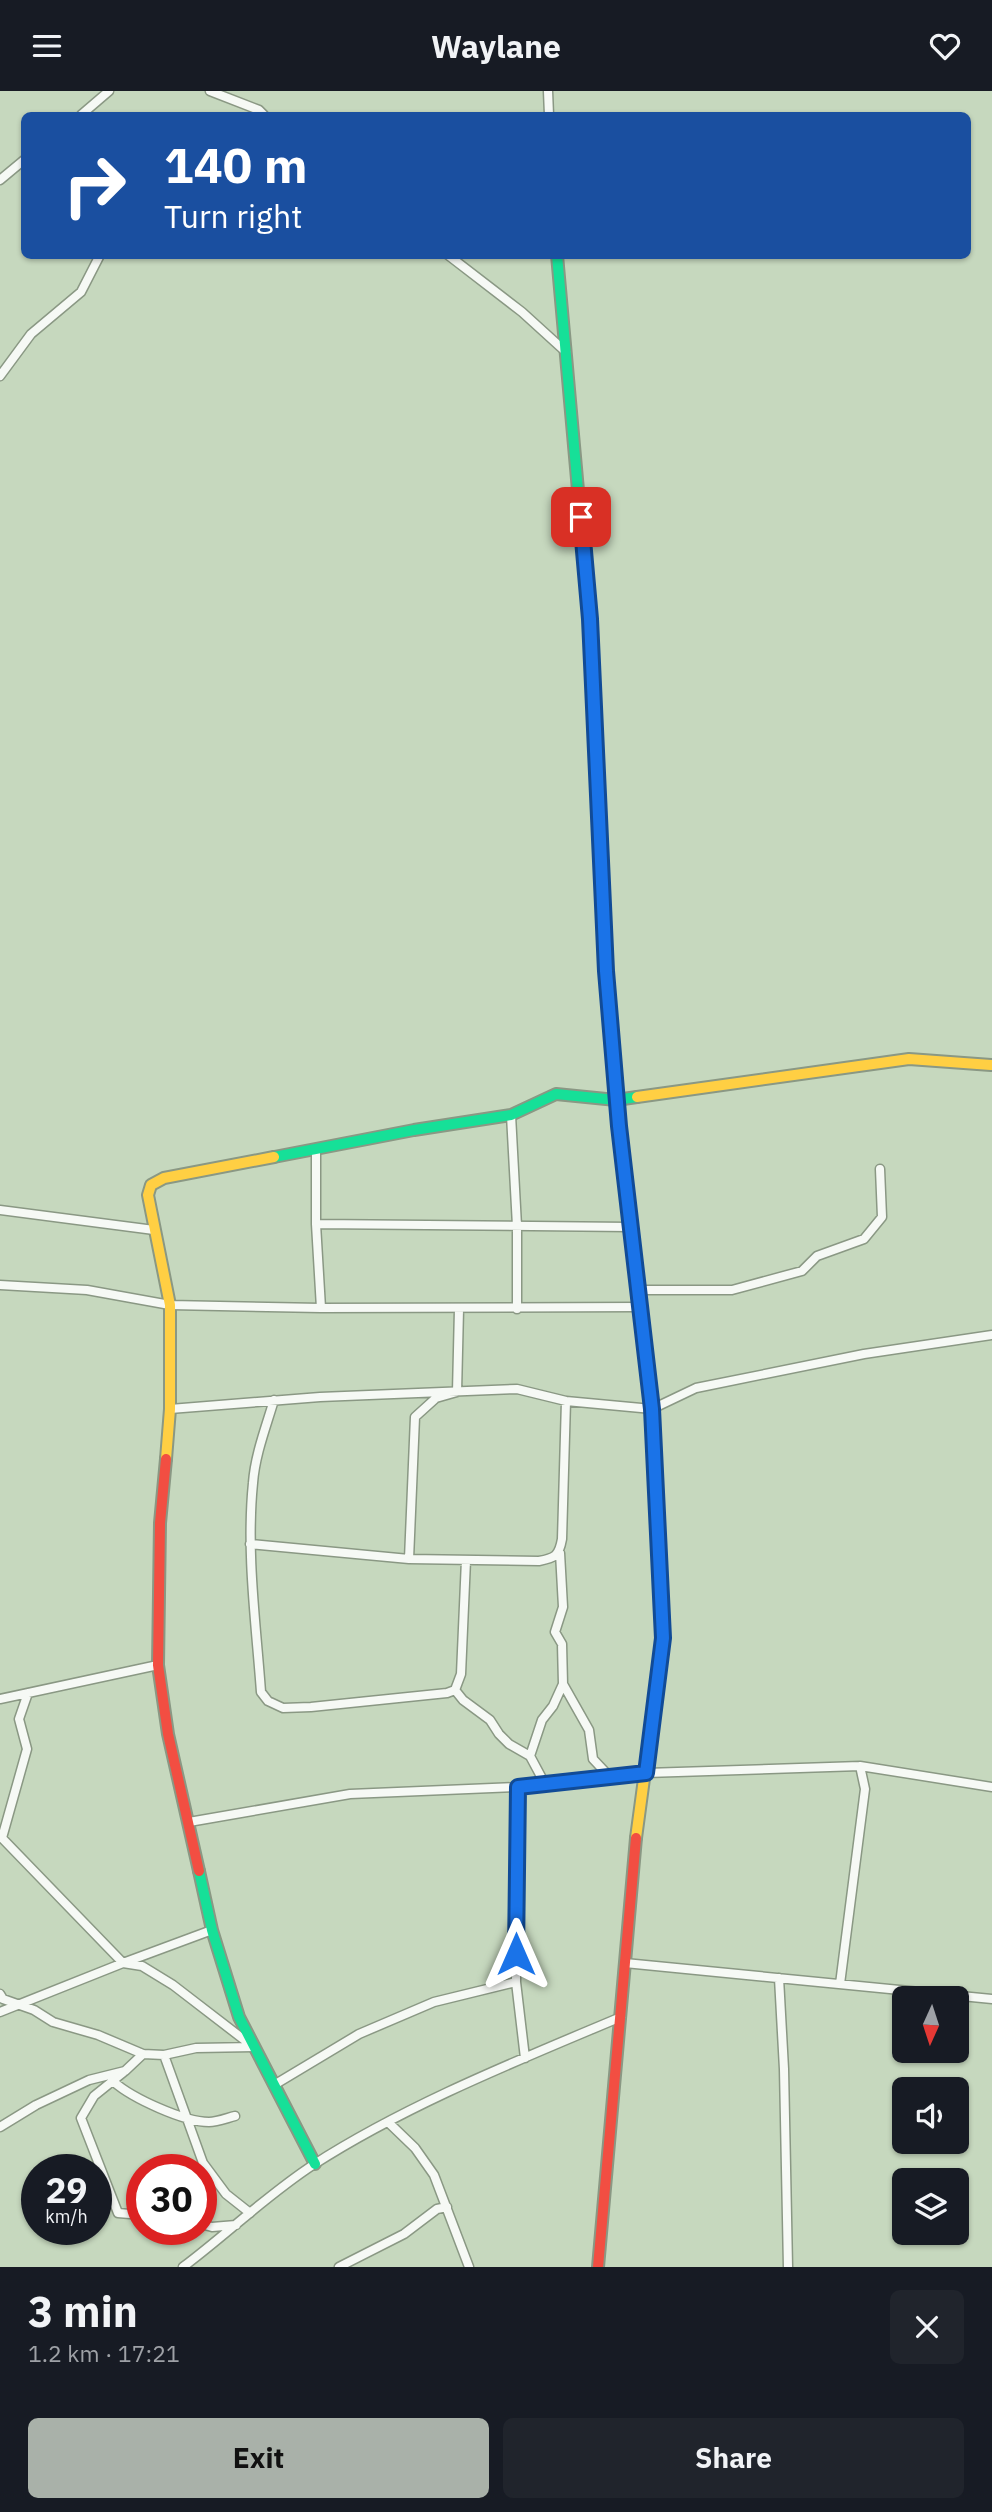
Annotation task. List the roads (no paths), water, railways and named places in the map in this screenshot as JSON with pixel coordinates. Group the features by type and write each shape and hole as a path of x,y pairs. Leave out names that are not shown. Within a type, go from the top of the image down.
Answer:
{"street":[{"path":"84,112 109,91"},
{"path":"210,91 259,112"},
{"path":"548,91 549,112"},
{"path":"0,180 21,162"},
{"path":"0,376 31,334 81,292 98,259"},
{"path":"453,259 522,312 566,352"},
{"path":"557,259 590,619 606,971 616,1100 652,1409 663,1638 635,1845 598,2267"},
{"path":"315,2164 239,2017 212,1930 168,1734 158,1665 160,1523 170,1409 170,1305 148,1195 151,1185 156,1181 316,1149 511,1115 556,1094 616,1100 909,1059 991,1065"},
{"path":"511,1115 517,1226 517,1309"},
{"path":"316,1149 316,1224 321,1308"},
{"path":"637,1290 732,1290 802,1271 817,1256 864,1239 882,1217 880,1169"},
{"path":"0,1210 155,1230"},
{"path":"316,1224 630,1227"},
{"path":"0,1285 87,1290 170,1305 459,1309 640,1307"},
{"path":"457,1392 459,1309"},
{"path":"170,1409 274,1400 517,1389 566,1401 652,1409 696,1388 751,1376 863,1354 992,1335"},
{"path":"409,1559 415,1417 436,1398 457,1392"},
{"path":"274,1400 253,1481 250,1544 261,1692 268,1701 283,1708 311,1707 455,1690 461,1674 466,1560"},
{"path":"566,1401 560,1553 563,1607 555,1632 562,1644 564,1684 589,1730 593,1759 610,1777"},
{"path":"250,1544 409,1559 539,1561 554,1558 560,1553"},
{"path":"0,1699 158,1665"},
{"path":"530,1756 542,1720 564,1684"},
{"path":"455,1690 463,1700 490,1720 509,1744 530,1756 545,1784"},
{"path":"28,1693 19,1720 27,1749 2,1838 123,1962 142,1966 254,2047"},
{"path":"189,1822 350,1794 518,1787 646,1773 860,1766 992,1787"},
{"path":"840,1984 865,1789 860,1766"},
{"path":"518,1787 516,1982 525,2058"},
{"path":"0,2012 123,1962 212,1930"},
{"path":"625,1963 992,1999"},
{"path":"779,1978 785,2082 788,2267"},
{"path":"274,2085 359,2033 434,2002 516,1982"},
{"path":"0,1994 3,1999 34,2010 53,2022 98,2035 143,2054 164,2055 196,2048 254,2047"},
{"path":"183,2267 315,2164 388,2122 621,2017"},
{"path":"126,2214 118,2213 81,2118 94,2096 114,2082 143,2054"},
{"path":"164,2055 203,2163 226,2194 250,2213"},
{"path":"0,2127 36,2105 89,2080 125,2071"},
{"path":"114,2082 126,2092 143,2098 159,2109 209,2122 235,2116"},
{"path":"388,2122 427,2164 447,2207 469,2267"},
{"path":"339,2267 404,2234 437,2209 447,2207"},
{"path":"217,2227 236,2225"}]}
